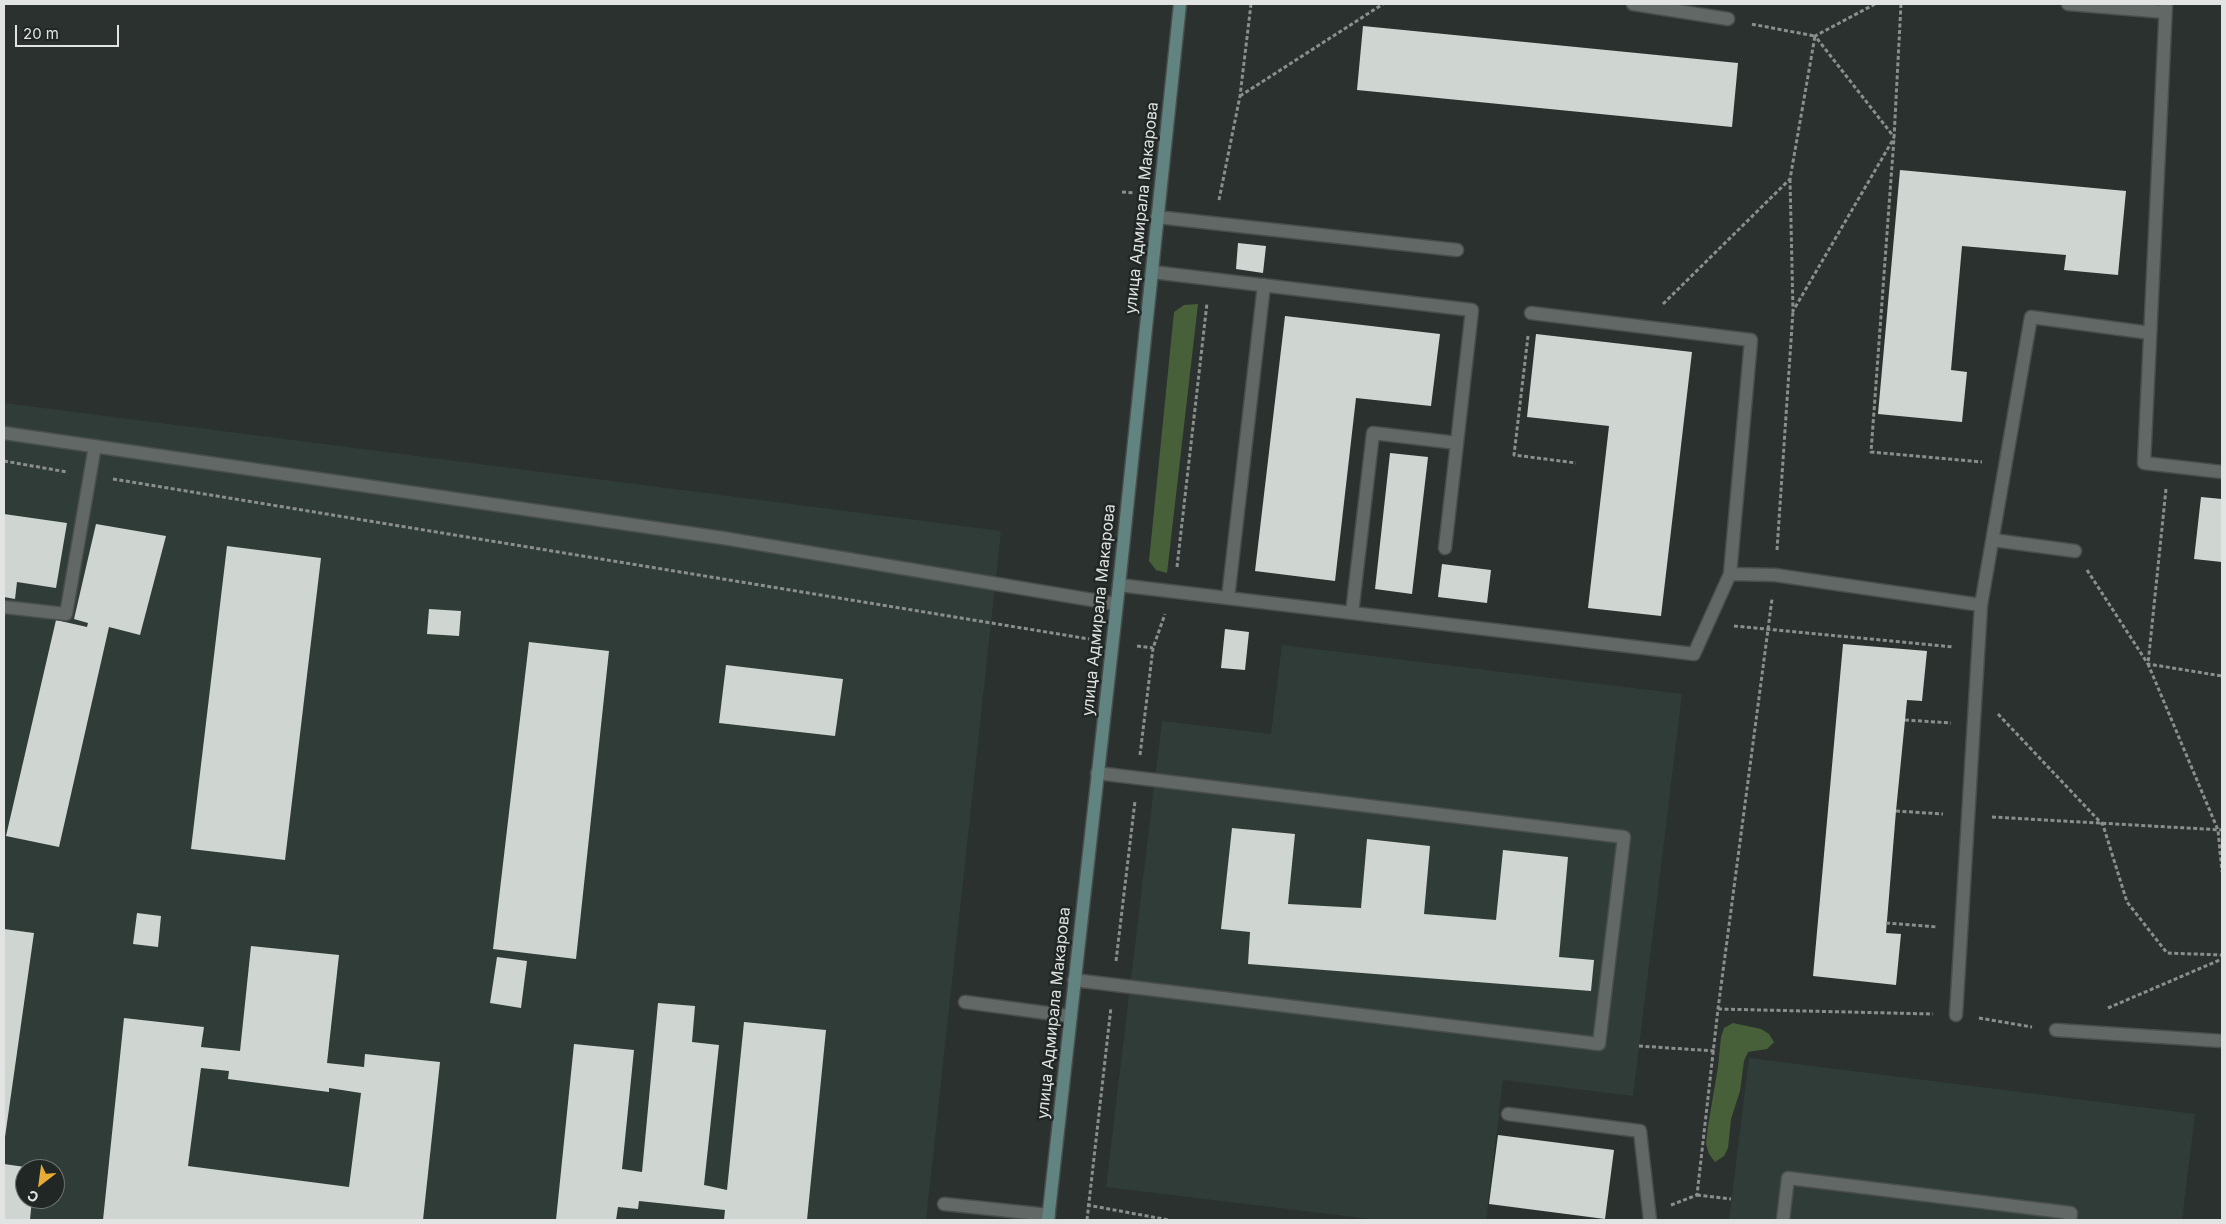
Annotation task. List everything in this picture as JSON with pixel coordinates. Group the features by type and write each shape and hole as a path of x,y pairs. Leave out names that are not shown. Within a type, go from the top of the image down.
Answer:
{"street":[{"name":"улица Адмирала Макарова","path":"1048,1218 1119,585 1180,4"}],"lane":[{"path":"1633,4 1728,19"},
{"path":"2068,4 2165,8 2144,463 2222,472"},
{"path":"1157,217 1457,250"},
{"path":"1152,272 1472,310 1445,548"},
{"path":"1228,598 1264,285"},
{"path":"1119,585 1694,654 1730,574 1751,340 1531,313"},
{"path":"1956,1014 1980,606 1994,540 2005,464 2031,317 2150,332"},
{"path":"4,433 723,538 1116,604"},
{"path":"1352,613 1373,433 1457,443"},
{"path":"4,607 66,614 95,446"},
{"path":"1994,540 2075,551"},
{"path":"1730,574 1775,576 1980,606"},
{"path":"1074,980 1599,1044 1624,837 1097,773"},
{"path":"965,1002 1070,1016"},
{"path":"2056,1030 2222,1042"},
{"path":"1508,1114 1640,1131 1650,1216"},
{"path":"1783,1220 1788,1178 2071,1213 2070,1220"},
{"path":"944,1204 1048,1218"}],"path":[{"path":"1240,96 1383,4"},
{"path":"1728,19 1815,36 1875,4"},
{"path":"1901,4 1894,138 1871,452 2005,464"},
{"path":"1815,36 1894,138"},
{"path":"1697,1195 1715,1051 1718,1009 1775,576 1793,311 1790,179 1815,36"},
{"path":"1793,311 1894,138"},
{"path":"1640,327 1790,179"},
{"path":"1531,313 1514,455 1576,463"},
{"path":"4,462 1112,643 1153,648"},
{"path":"2148,664 2169,466"},
{"path":"2075,551 2148,664 2220,830 2222,872"},
{"path":"1708,624 1978,649"},
{"path":"2148,664 2222,676"},
{"path":"1975,690 2103,825 2127,902 2167,953 2222,955"},
{"path":"1905,720 1974,724"},
{"path":"1896,811 2103,825 2220,830"},
{"path":"1886,923 1960,929"},
{"path":"1639,1046 1715,1051"},
{"path":"1650,1216 1697,1195 1731,1200"},
{"path":"1087,1205 1169,1220"}],"shaded area":[{"path":"4,403 1001,531 926,1220 4,1220"},
{"path":"1282,645 1682,694 1633,1096 1503,1080 1486,1220 1378,1220 1106,1187 1162,721 1271,734"},
{"path":"1749,1058 2195,1114 2182,1220 1729,1220"}],"green space":[{"path":"1198,304 1167,573 1156,570 1149,561 1174,312 1184,305"},
{"path":"1733,1023 1761,1029 1769,1034 1774,1042 1767,1049 1748,1052 1744,1061 1740,1091 1731,1119 1728,1148 1724,1156 1715,1162 1709,1154 1706,1144 1708,1126 1721,1037 1724,1028"}],"building":[{"path":"1363,26 1738,63 1732,127 1357,90"},
{"path":"1900,170 2126,191 2118,275 2064,270 2066,255 1962,246 1951,370 1967,372 1962,422 1878,414"},
{"path":"1238,243 1266,246 1263,273 1236,269"},
{"path":"1285,316 1440,334 1431,406 1356,398 1335,581 1255,571"},
{"path":"1536,334 1692,352 1661,616 1588,608 1609,426 1527,417"},
{"path":"1390,453 1428,457 1412,594 1375,589"},
{"path":"2201,497 2222,499 2222,562 2194,559"},
{"path":"4,514 67,523 56,588 17,582 15,599 4,597"},
{"path":"96,524 166,536 140,635 109,627 59,847 6,836 56,620 87,627 88,623 74,619"},
{"path":"227,546 321,558 285,860 191,849"},
{"path":"1442,564 1491,570 1487,603 1438,597"},
{"path":"429,609 461,611 459,636 427,634"},
{"path":"1225,629 1249,632 1245,670 1221,668"},
{"path":"529,642 609,651 576,959 493,949"},
{"path":"1843,644 1927,651 1922,701 1907,700 1896,811 1886,933 1901,934 1896,985 1813,976"},
{"path":"726,665 843,679 835,736 719,723"},
{"path":"1232,828 1295,834 1288,904 1361,908 1367,839 1430,846 1424,914 1496,920 1503,850 1568,857 1559,957 1594,960 1591,991 1248,964 1250,932 1221,929"},
{"path":"137,913 161,916 158,947 133,944"},
{"path":"4,929 34,933 5,1137 4,1137"},
{"path":"251,946 339,955 327,1063 364,1067 365,1054 440,1062 423,1220 103,1220 124,1018 204,1027 201,1047 240,1051","holes":["201,1068 229,1071 228,1079 329,1092 329,1088 361,1093 349,1187 188,1166"]},
{"path":"497,957 527,961 521,1008 490,1003"},
{"path":"658,1003 695,1006 692,1042 719,1045 704,1185 727,1190 744,1022 826,1030 807,1220 724,1220 725,1210 639,1201 638,1209 618,1207 616,1220 556,1220 574,1044 634,1050 622,1169 642,1172"},
{"path":"1498,1135 1614,1150 1605,1219 1489,1204"},
{"path":"4,1164 15,1166 15,1209 31,1209 30,1220 4,1220"}]}
